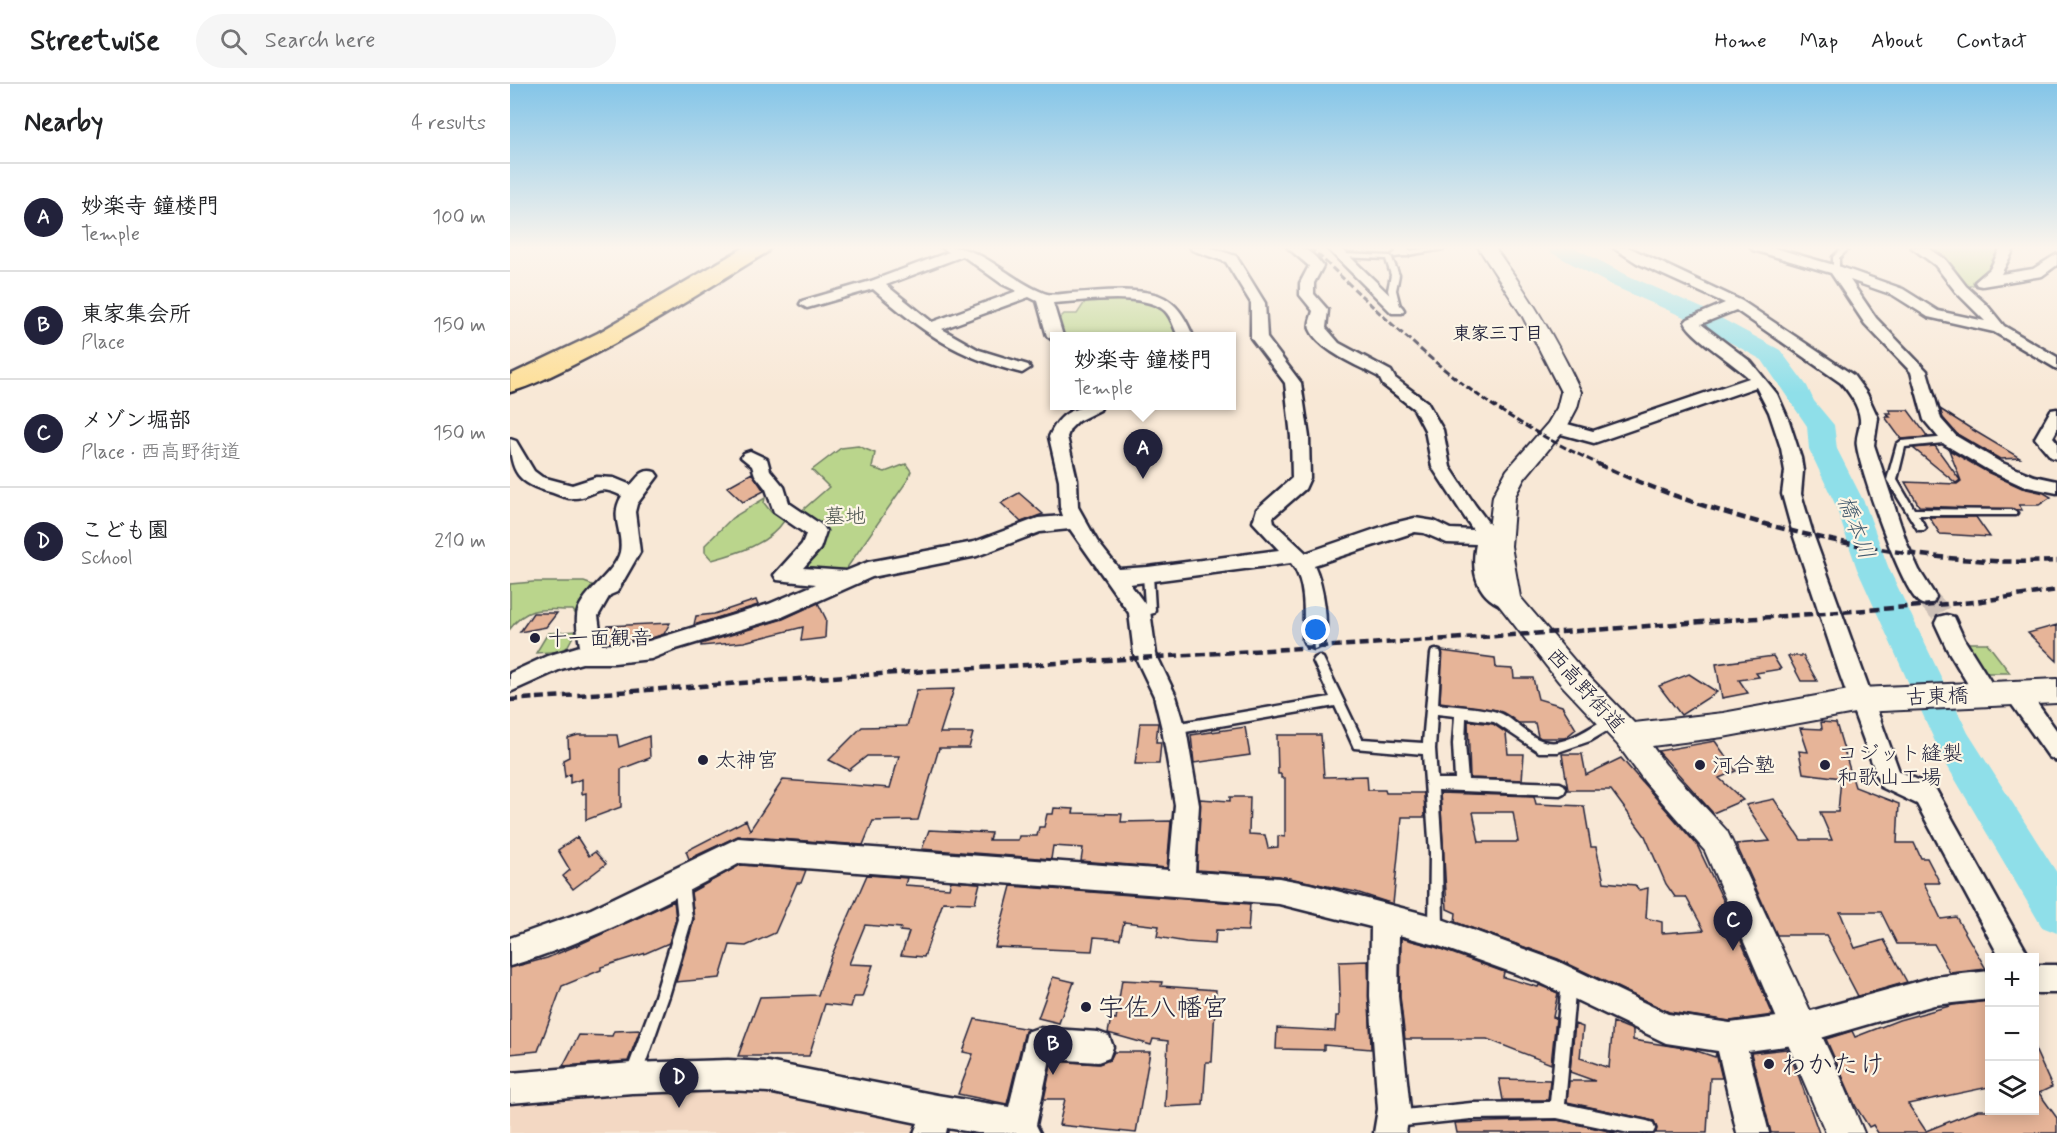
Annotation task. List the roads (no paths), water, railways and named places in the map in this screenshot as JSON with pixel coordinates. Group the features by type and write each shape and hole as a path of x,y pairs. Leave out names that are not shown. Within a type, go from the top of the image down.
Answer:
{"highway":[{"path":"510,373 609,327 660,296"},
{"path":"510,384 566,359 621,330 678,296"}],"street":[{"path":"807,304 835,296"},
{"path":"890,296 944,340 982,356 1022,368"},
{"path":"931,328 1018,296"},
{"path":"1037,296 1044,299 1103,296"},
{"path":"1132,296 1155,298 1170,308 1180,322 1184,332"},
{"path":"1254,296 1258,303 1259,338 1293,383 1300,437 1301,478 1298,485 1264,514 1263,522 1275,538 1298,559 1313,603 1314,640"},
{"path":"1308,296 1321,310 1317,323 1318,329 1333,346 1385,374 1389,381 1421,406 1434,430 1441,467 1468,510 1494,540"},
{"path":"1384,296 1398,310"},
{"name":"西高野街道","path":"1522,296 1539,325 1571,392 1567,408 1556,427 1515,475 1504,496 1494,540 1508,600 1716,841 1841,1124"},
{"path":"1723,296 1827,364 1847,379 1859,393 1869,418 1865,445 1885,510 1910,573 1926,597"},
{"path":"1853,296 1870,321 1919,371 1933,420 1950,440 1994,466 2030,482 2057,487"},
{"path":"1904,296 1934,314 1999,330 2057,364"},
{"path":"1969,296 1982,308 1999,330"},
{"path":"1044,299 1054,332"},
{"path":"1737,304 1694,322 1695,327 1742,362 1767,392 1788,438 1794,474 1791,493 1860,700 1890,779 1926,796 2014,953"},
{"path":"1556,427 1594,437 1758,381"},
{"path":"1086,410 1065,423 1058,437 1068,480 1070,507 1075,522 1090,546 1139,611 1145,654 1165,696 1174,729 1187,805 1181,885"},
{"path":"2057,414 2044,438 2057,453"},
{"path":"510,445 528,475 536,482 573,492 597,483 614,484 635,495"},
{"path":"750,457 761,463 761,471 775,487 781,507 816,531 817,539 812,546 784,575 850,577"},
{"path":"592,655 587,615 603,589 610,586 630,552 625,512 628,502 649,476"},
{"path":"510,683 555,662 582,654 651,650 670,642 775,611 868,570 977,549 1038,525 1075,522"},
{"path":"1114,577 1298,559 1414,525 1426,526 1447,536 1494,540"},
{"path":"1946,623 1955,643 1986,694"},
{"name":"古東橋","path":"1620,729 1723,725 1860,700 2057,691"},
{"path":"2016,692 2057,750"},
{"path":"510,952 597,922 738,850 1279,891 1311,897 1436,931 1547,971 1666,1028 1730,1038 1800,1029 1934,991 1985,985"},
{"path":"1385,917 1384,996 1394,1109 1391,1126"},
{"path":"2039,979 2057,979"},
{"path":"1730,1038 1753,1133"},
{"path":"510,1088 632,1078 728,1074 768,1077 934,1122 1021,1130 1038,1043 1098,1047"},
{"path":"1841,1124 1865,1133"}],"lane":[{"path":"1394,296 1398,310"},
{"path":"1921,528 1892,480 1901,444 1950,440"},
{"path":"1912,512 2012,513"},
{"path":"1139,611 1150,610 1148,575"},
{"path":"1436,654 1429,749 1436,853 1436,931"},
{"path":"1320,661 1358,744 1429,749"},
{"path":"1174,729 1338,701"},
{"path":"1432,708 1497,717 1539,747 1558,747 1620,729"},
{"path":"1461,711 1459,744 1462,786"},
{"path":"1431,784 1560,789"},
{"path":"632,1078 662,996 685,920 681,881"},
{"path":"1557,1110 1569,982"},
{"path":"1391,1126 1471,1111 1557,1110 1647,1129"}],"waterway":[{"name":"橋本川","path":"1655,296 1694,313 1771,355 1798,392 1802,403 1820,425 1823,449 1850,504 1873,569 1955,745 2057,912"}],"tunnel":[{"path":"1926,597 1940,612 1946,623"}],"railway":[{"path":"1362,296 1463,384 1530,429 1601,465"},
{"path":"1598,464 1649,486 1705,506 1822,538 1943,557 2001,561 2057,561"},
{"path":"510,700 783,680 1593,630 1975,602 2057,590"}],"place":[{"name":"妙楽寺 鐘楼門","path":"1143,479"},
{"name":"十一面観音","path":"535,638"},
{"name":"太神宮","path":"703,760"},
{"name":"河合塾","path":"1700,765"},
{"name":"コジット縫製 和歌山工場","path":"1825,765"},
{"name":"メゾン堀部","path":"1733,951"},
{"name":"宇佐八幡宮","path":"1086,1007"},
{"name":"わかたけ","path":"1769,1064"},
{"name":"東家集会所","path":"1053,1075"},
{"name":"こども園","path":"679,1108"}],"district":[{"name":"東家三丁目","path":"1498,333"}],"park label":[{"name":"墓地","path":"845,516"}]}
